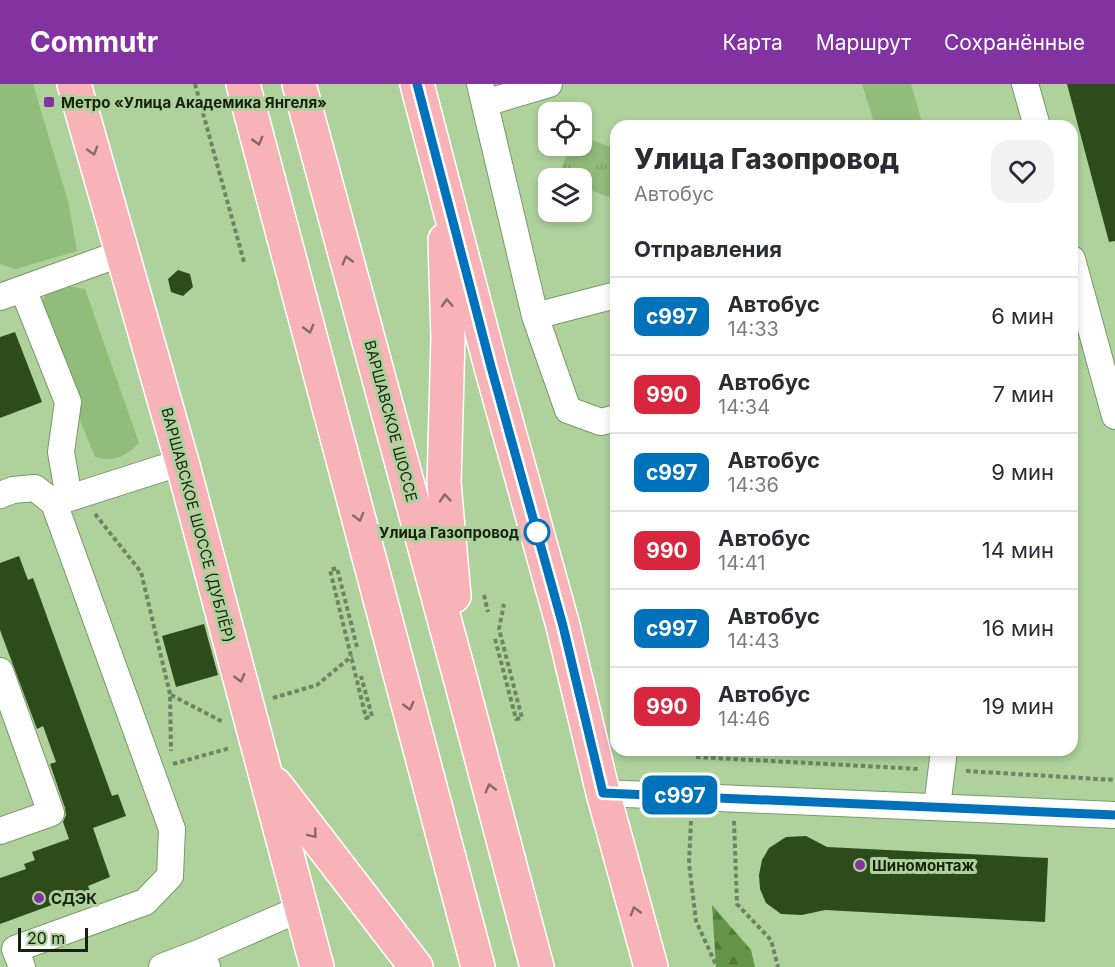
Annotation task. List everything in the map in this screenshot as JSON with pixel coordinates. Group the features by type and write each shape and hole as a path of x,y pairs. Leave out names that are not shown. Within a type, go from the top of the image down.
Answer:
{"main road":[{"name":"ВАРШАВСКОЕ ШОССЕ (ДУБЛЁР)","path":"74,84 182,462 317,967"},
{"path":"243,84 478,967"},
{"name":"ВАРШАВСКОЕ ШОССЕ","path":"299,84 462,681 537,967"},
{"path":"417,84 491,367 563,626 603,793 651,967"},
{"path":"443,180 448,338 444,483 462,681"},
{"path":"265,771 416,967"}],"street":[{"path":"549,84 483,94 535,316 568,410 601,422 610,420"},
{"path":"1025,84 1034,120"},
{"path":"22,967 15,949 144,902 170,876 172,829 68,498 61,452 68,402 7,290 122,253"},
{"path":"535,316 610,297"},
{"path":"1079,308 1115,416"},
{"path":"0,495 13,490 35,488 68,498 182,462"},
{"path":"0,671 51,813 0,831"},
{"path":"938,807 944,760"},
{"path":"603,793 1115,815"},
{"path":"162,967 204,959 302,908"}],"path":[{"path":"195,84 244,262"},
{"path":"68,498 141,572 170,694 172,764 256,740"},
{"path":"357,647 337,568 330,570 366,718 372,716 361,676"},
{"path":"495,639 516,719 522,718 499,629 504,604"},
{"path":"266,700 317,685 352,656"},
{"path":"170,694 256,740"},
{"path":"696,757 944,760 1115,780"},
{"path":"702,819 691,819 688,863 696,921 717,967"},
{"path":"723,819 734,819 737,904 771,940 778,967"}],"green space":[{"path":"0,84 33,84 68,201 77,251 16,269 0,264"},
{"path":"862,84 911,84 921,120 873,120"},
{"path":"592,140 610,147 610,197 592,191 592,168 562,168 566,156 592,156"},
{"path":"68,286 85,289 139,443 129,452 113,459 95,457 35,309 47,294"},
{"path":"712,905 751,950 755,967 716,967"}],"building":[{"path":"1067,84 1115,84 1115,241 1109,242"},
{"path":"178,270 190,274 193,287 183,296 171,292 168,279"},
{"path":"15,332 42,402 0,418 0,337"},
{"path":"19,556 28,580 33,578 112,796 118,794 126,816 93,828 110,877 88,886 90,891 0,924 0,878 26,869 24,864 35,860 32,852 69,839 63,822 66,815 65,808 50,764 56,762 43,726 37,729 0,630 0,563"},
{"path":"204,624 218,675 176,687 162,636"},
{"path":"806,836 827,847 1048,858 1045,922 825,910 802,915 781,914 766,903 760,889 759,875 762,860 769,848 786,837"}],"bus line":[{"name":"с997","path":"417,84 491,367 563,626 603,793 692,795 1115,815"}],"place":[{"name":"Метро «Улица Академика Янгеля»","path":"49,102"},
{"name":"Улица Газопровод","path":"537,532"},
{"name":"Шиномонтаж","path":"860,865"},
{"name":"СДЭК","path":"39,898"}]}
